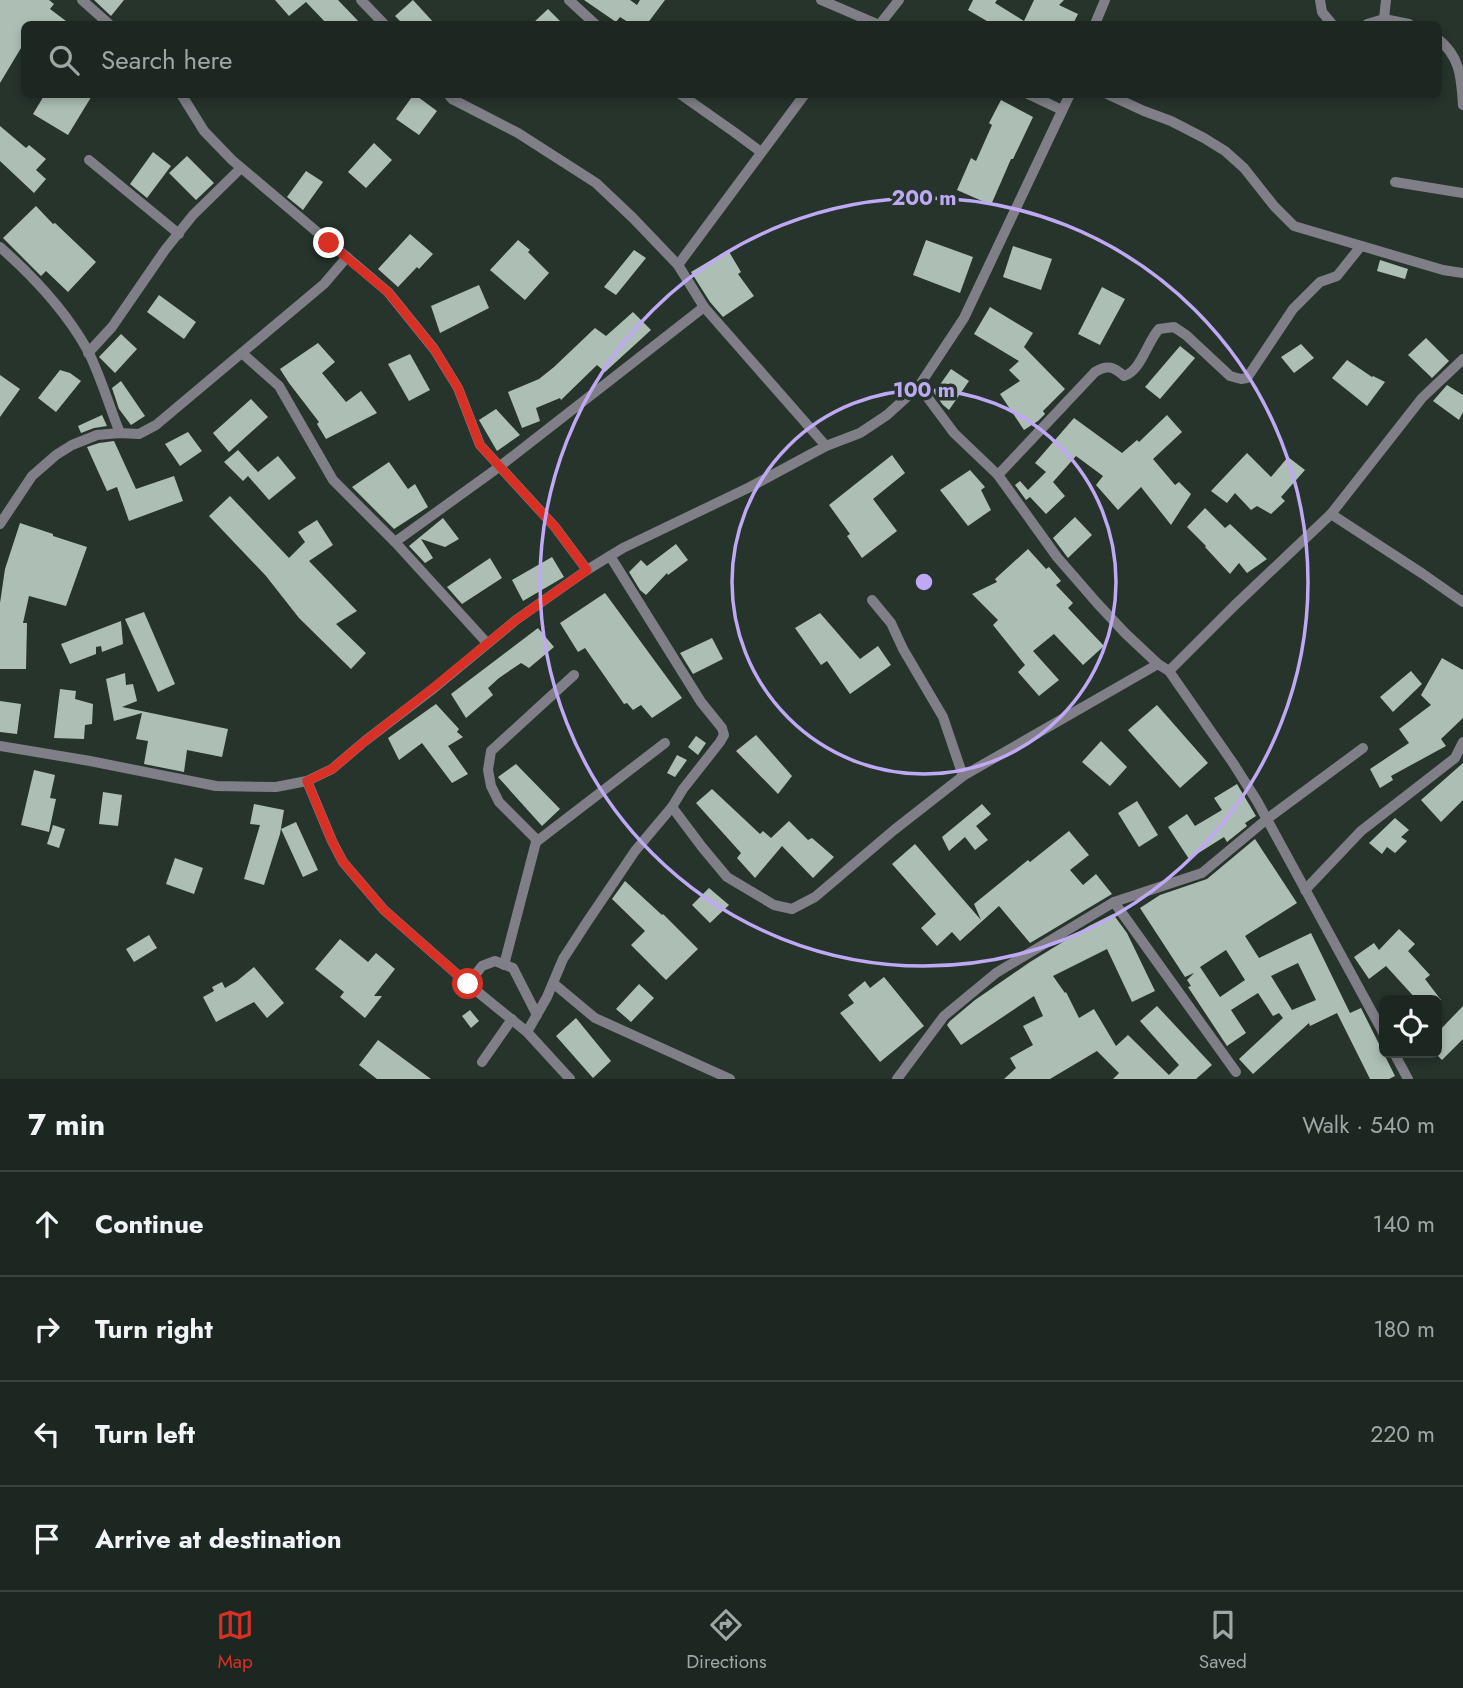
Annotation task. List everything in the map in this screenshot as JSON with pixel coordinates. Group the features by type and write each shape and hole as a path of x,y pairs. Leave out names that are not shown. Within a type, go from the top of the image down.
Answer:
{"street":[{"path":"82,0 106,21"},
{"path":"362,0 381,21"},
{"path":"569,0 592,21"},
{"path":"821,0 855,20"},
{"path":"881,21 899,0"},
{"path":"1096,21 1105,0"},
{"path":"1320,0 1322,12 1330,21"},
{"path":"1384,19 1386,0"},
{"path":"1377,21 1394,21"},
{"path":"1442,43 1454,54 1461,76 1463,105"},
{"path":"183,98 204,131 241,169 388,292 434,349 458,388 480,445 555,527 587,570"},
{"path":"451,98 518,133 596,183 634,218 678,265 704,307 826,446"},
{"path":"686,98 761,152"},
{"path":"678,265 801,98"},
{"path":"1036,98 1062,110"},
{"path":"0,747 90,761 216,786 276,787 307,781 332,769 516,620 587,570 826,446 860,433 887,415 919,386 964,318 1068,98"},
{"path":"1116,98 1171,121 1225,151 1244,168 1294,226 1443,270 1463,273"},
{"path":"89,160 178,233"},
{"path":"88,353 112,327 178,233 241,169"},
{"path":"1395,182 1463,193"},
{"path":"998,475 1100,368 1116,368 1124,376 1135,370 1159,329 1174,327 1230,376 1247,378 1293,309 1320,282 1337,276 1361,246"},
{"path":"0,247 66,315 88,353 121,433"},
{"path":"0,524 32,475 56,455 72,444 97,435 139,434 156,425 324,284 347,257"},
{"path":"395,542 499,467 704,307"},
{"path":"243,354 279,386 333,480 395,542 487,643"},
{"path":"1169,671 1331,514 1422,398 1463,359"},
{"path":"919,386 954,433 998,475 1057,557 1116,623 1158,664 1169,671 1267,819 1379,1025"},
{"path":"1331,514 1463,602"},
{"path":"527,1032 563,959 635,851 672,807 724,735 610,556"},
{"path":"872,600 891,623 943,717 963,776"},
{"path":"672,807 727,877 774,905 792,909 816,897 894,830 963,776 1158,664"},
{"path":"536,842 499,802 491,786 488,770 491,751 574,675"},
{"path":"1305,890 1361,831 1455,758 1463,742"},
{"path":"504,965 536,842 665,743"},
{"path":"897,1079 944,1016 996,973 1114,902 1202,873 1267,819 1363,748"},
{"path":"307,781 343,862 384,910 527,1032 570,1079"},
{"path":"1114,902 1236,1072"},
{"path":"468,984 482,966 495,961 513,968 537,1015"},
{"path":"553,983 595,1018 730,1079"},
{"path":"482,1062 512,1019"},
{"path":"1397,1058 1408,1079"}],"building":[{"path":"0,0 49,0 54,4 50,9 66,21 21,21 21,48 0,83"},
{"path":"94,0 124,0 111,16"},
{"path":"275,0 338,0 358,21 324,21 306,2 289,16"},
{"path":"413,0 432,21 400,21 395,16"},
{"path":"584,0 630,0 637,5 640,0 665,0 649,21 626,21 620,17 615,21"},
{"path":"973,0 997,0 995,3 1024,21 987,21 968,10"},
{"path":"1034,0 1064,0 1059,5 1078,14 1074,21 1024,21"},
{"path":"548,9 560,21 535,21"},
{"path":"43,98 91,98 68,135 33,114"},
{"path":"411,98 419,98 437,111 419,135 396,119"},
{"path":"1001,100 1033,117 991,205 957,190 971,158 976,161 992,125 989,123"},
{"path":"0,126 26,148 29,145 46,159 36,170 46,179 34,193 0,161"},
{"path":"374,143 392,160 366,188 348,172"},
{"path":"153,152 171,166 147,198 130,184"},
{"path":"187,156 214,183 196,200 169,173"},
{"path":"306,171 323,182 303,210 287,197"},
{"path":"36,206 96,262 68,292 46,271 41,276 3,238"},
{"path":"410,234 433,254 398,287 378,269"},
{"path":"518,240 549,273 525,300 490,270"},
{"path":"926,240 973,257 960,293 913,275"},
{"path":"1013,246 1052,259 1041,290 1003,277"},
{"path":"634,250 646,258 616,295 604,287"},
{"path":"728,250 741,272 738,274 754,296 723,317 691,272"},
{"path":"1380,260 1408,269 1405,279 1377,271"},
{"path":"479,285 489,308 440,333 431,306"},
{"path":"1102,287 1125,299 1100,345 1078,334"},
{"path":"159,295 196,322 184,339 147,312"},
{"path":"990,307 1033,333 1024,347 1065,389 1043,411 1045,414 1038,421 1024,430 1000,394 1020,381 1009,370 1019,361 974,334"},
{"path":"633,312 651,330 605,372 597,365 561,400 560,398 536,408 540,421 522,428 508,392 539,379 595,328 606,336"},
{"path":"121,334 137,349 115,373 99,357"},
{"path":"1426,338 1449,361 1432,378 1408,355"},
{"path":"318,343 335,362 322,373 346,402 361,391 377,413 326,439 317,424 319,422 280,369"},
{"path":"1301,344 1314,358 1294,373 1281,357"},
{"path":"1180,346 1195,358 1160,399 1145,387"},
{"path":"410,354 430,390 409,401 388,364"},
{"path":"1347,360 1372,377 1385,382 1367,406 1332,378"},
{"path":"951,369 969,381 949,410 934,393"},
{"path":"60,370 81,381 56,412 38,398"},
{"path":"0,375 20,389 0,417"},
{"path":"121,381 145,416 131,425 119,409 112,388"},
{"path":"1447,385 1463,395 1463,412 1459,420 1433,401"},
{"path":"251,399 268,417 229,452 213,433"},
{"path":"496,409 520,435 497,451 479,420"},
{"path":"102,415 107,426 81,433 78,426"},
{"path":"1167,415 1182,432 1153,459 1175,485 1179,482 1191,494 1171,525 1141,487 1118,510 1096,485 1103,476 1076,456 1053,482 1065,496 1046,514 1030,497 1026,500 1015,485 1020,481 1028,490 1046,472 1035,463 1074,418 1122,453 1137,440 1139,442"},
{"path":"188,432 202,451 180,466 165,444"},
{"path":"114,441 136,489 174,476 183,501 129,521 117,487 107,491 87,447"},
{"path":"238,450 258,472 278,456 296,478 269,500 248,476 243,481 224,462"},
{"path":"1247,453 1271,477 1288,457 1305,470 1281,497 1285,501 1271,514 1257,506 1251,510 1235,493 1227,503 1211,491"},
{"path":"892,455 905,473 873,499 897,531 862,558 847,536 850,534 829,505"},
{"path":"389,462 408,489 415,484 428,507 394,529 352,487"},
{"path":"970,470 985,487 981,490 991,510 968,526 940,490"},
{"path":"230,496 289,558 305,542 298,532 317,520 333,545 309,561 357,611 336,624 366,653 351,669 299,618 266,576 209,516"},
{"path":"1205,508 1225,528 1230,524 1267,559 1247,573 1239,563 1230,574 1187,527"},
{"path":"1075,517 1092,535 1068,558 1053,538"},
{"path":"443,518 459,539 445,547 421,539 433,558 425,563 409,546"},
{"path":"20,523 87,547 66,606 29,596 23,623 27,623 26,669 0,669 0,603 5,569"},
{"path":"676,544 688,560 668,575 667,573 646,595 629,572 641,560 647,566"},
{"path":"1028,549 1061,581 1056,585 1073,603 1068,608 1104,646 1083,665 1054,634 1033,651 1059,680 1039,696 1018,672 1025,665 993,625 998,620 972,594 997,582 995,579"},
{"path":"552,557 564,577 523,601 512,580"},
{"path":"490,558 502,578 462,604 447,587"},
{"path":"605,593 682,698 652,718 641,705 633,710 627,703 624,704 585,648 578,652 560,623"},
{"path":"144,612 175,684 158,692 125,619"},
{"path":"820,613 860,659 878,646 891,665 850,694 827,661 821,665 795,628"},
{"path":"121,621 123,644 102,652 101,646 96,647 96,654 70,664 61,644"},
{"path":"538,628 554,647 529,668 521,663 499,678 488,688 493,695 466,718 451,694"},
{"path":"712,638 723,659 693,674 680,653"},
{"path":"1442,658 1463,670 1463,718 1441,739 1446,746 1391,776 1393,780 1380,788 1370,769 1409,743 1399,729 1431,705 1421,695"},
{"path":"1411,671 1422,684 1393,712 1380,697"},
{"path":"125,673 126,685 133,684 137,701 122,707 228,729 222,757 187,750 184,772 144,764 148,741 136,739 142,713 114,721 106,679"},
{"path":"60,689 76,691 75,699 93,704 92,724 85,725 84,739 54,738"},
{"path":"0,701 21,704 17,734 0,732"},
{"path":"436,704 463,737 448,746 468,774 452,783 422,743 399,760 388,738"},
{"path":"1157,705 1208,763 1180,788 1128,730"},
{"path":"756,735 792,776 778,794 736,751"},
{"path":"696,736 706,743 698,755 688,747"},
{"path":"1101,741 1127,767 1110,786 1082,762"},
{"path":"677,755 687,760 675,777 667,773"},
{"path":"1463,763 1463,800 1441,822 1421,800"},
{"path":"516,764 560,809 542,826 498,777"},
{"path":"34,770 55,775 50,798 56,799 49,832 21,825"},
{"path":"1237,784 1256,816 1245,823 1247,826 1227,842 1224,837 1189,859 1168,827 1187,814 1195,826 1222,810 1214,798"},
{"path":"712,789 760,834 763,831 771,838 789,821 808,840 812,838 834,857 813,878 782,846 755,878 737,858 741,853 696,803"},
{"path":"103,792 122,795 118,826 99,824"},
{"path":"1137,801 1158,835 1139,847 1118,813"},
{"path":"254,804 284,810 280,834 264,885 244,879 260,825 250,824"},
{"path":"982,804 991,814 976,826 988,840 975,850 965,837 949,851 942,837"},
{"path":"1395,818 1409,830 1401,837 1407,841 1395,853 1387,847 1382,854 1369,843"},
{"path":"296,822 318,870 303,877 281,829"},
{"path":"53,825 65,829 59,848 47,844"},
{"path":"1069,831 1089,855 1070,870 1083,885 1096,874 1112,894 1030,943 999,906 960,941 952,932 937,946 921,928 936,914 892,864 915,844 981,920 974,904"},
{"path":"1255,839 1297,903 1245,936 1259,958 1311,933 1350,1013 1361,1008 1379,1044 1379,1058 1386,1058 1395,1076 1389,1079 1370,1079 1337,1013 1310,1026 1309,1023 1253,1074 1239,1059 1283,1018 1279,1013 1273,1016 1258,993 1231,1010 1246,1033 1227,1046 1188,987 1191,986 1187,980 1194,973 1185,977 1140,908 1160,895 1207,879","holes":["1226,950 1245,980 1220,997 1200,967","1298,963 1316,1000 1292,1010 1271,976"]},
{"path":"175,858 203,868 194,894 166,884"},
{"path":"625,881 698,949 666,980 631,945 645,931 612,899"},
{"path":"709,888 729,905 710,923 692,905"},
{"path":"1113,914 1127,933 1155,991 1132,1002 1107,949 1053,976 1066,992 1079,1018 1094,1009 1116,1046 1128,1035 1169,1075 1179,1065 1140,1021 1157,1006 1212,1065 1196,1079 1113,1079 1119,1073 1097,1051 1050,1079 1004,1079 1016,1068 1010,1058 1033,1045 1023,1026 1043,1016 1034,996 961,1045 947,1025 950,1021 1030,962"},
{"path":"1399,929 1415,944 1408,951 1430,975 1425,979 1437,995 1412,995 1386,966 1369,979 1354,957 1374,943 1379,950"},
{"path":"149,935 157,948 134,962 126,949"},
{"path":"340,939 368,962 376,953 395,969 374,996 382,996 365,1018 340,997 344,992 315,969"},
{"path":"254,967 284,1003 267,1018 254,1002 216,1022 203,997 214,991 212,987 222,982 225,988"},
{"path":"884,977 924,1026 880,1062 840,1013 854,1003 848,995 865,981 870,988"},
{"path":"639,984 654,998 631,1022 616,1009"},
{"path":"1463,1006 1463,1039 1442,1060 1440,1058 1442,1028"},
{"path":"470,1010 479,1021 471,1028 462,1016"},
{"path":"576,1018 611,1061 593,1078 556,1036"},
{"path":"378,1040 431,1079 377,1079 359,1065"}],"route":[{"path":"329,243 388,292 434,349 458,388 480,445 555,527 587,570 516,620 332,769 307,781 343,862 384,910 468,984"}]}
